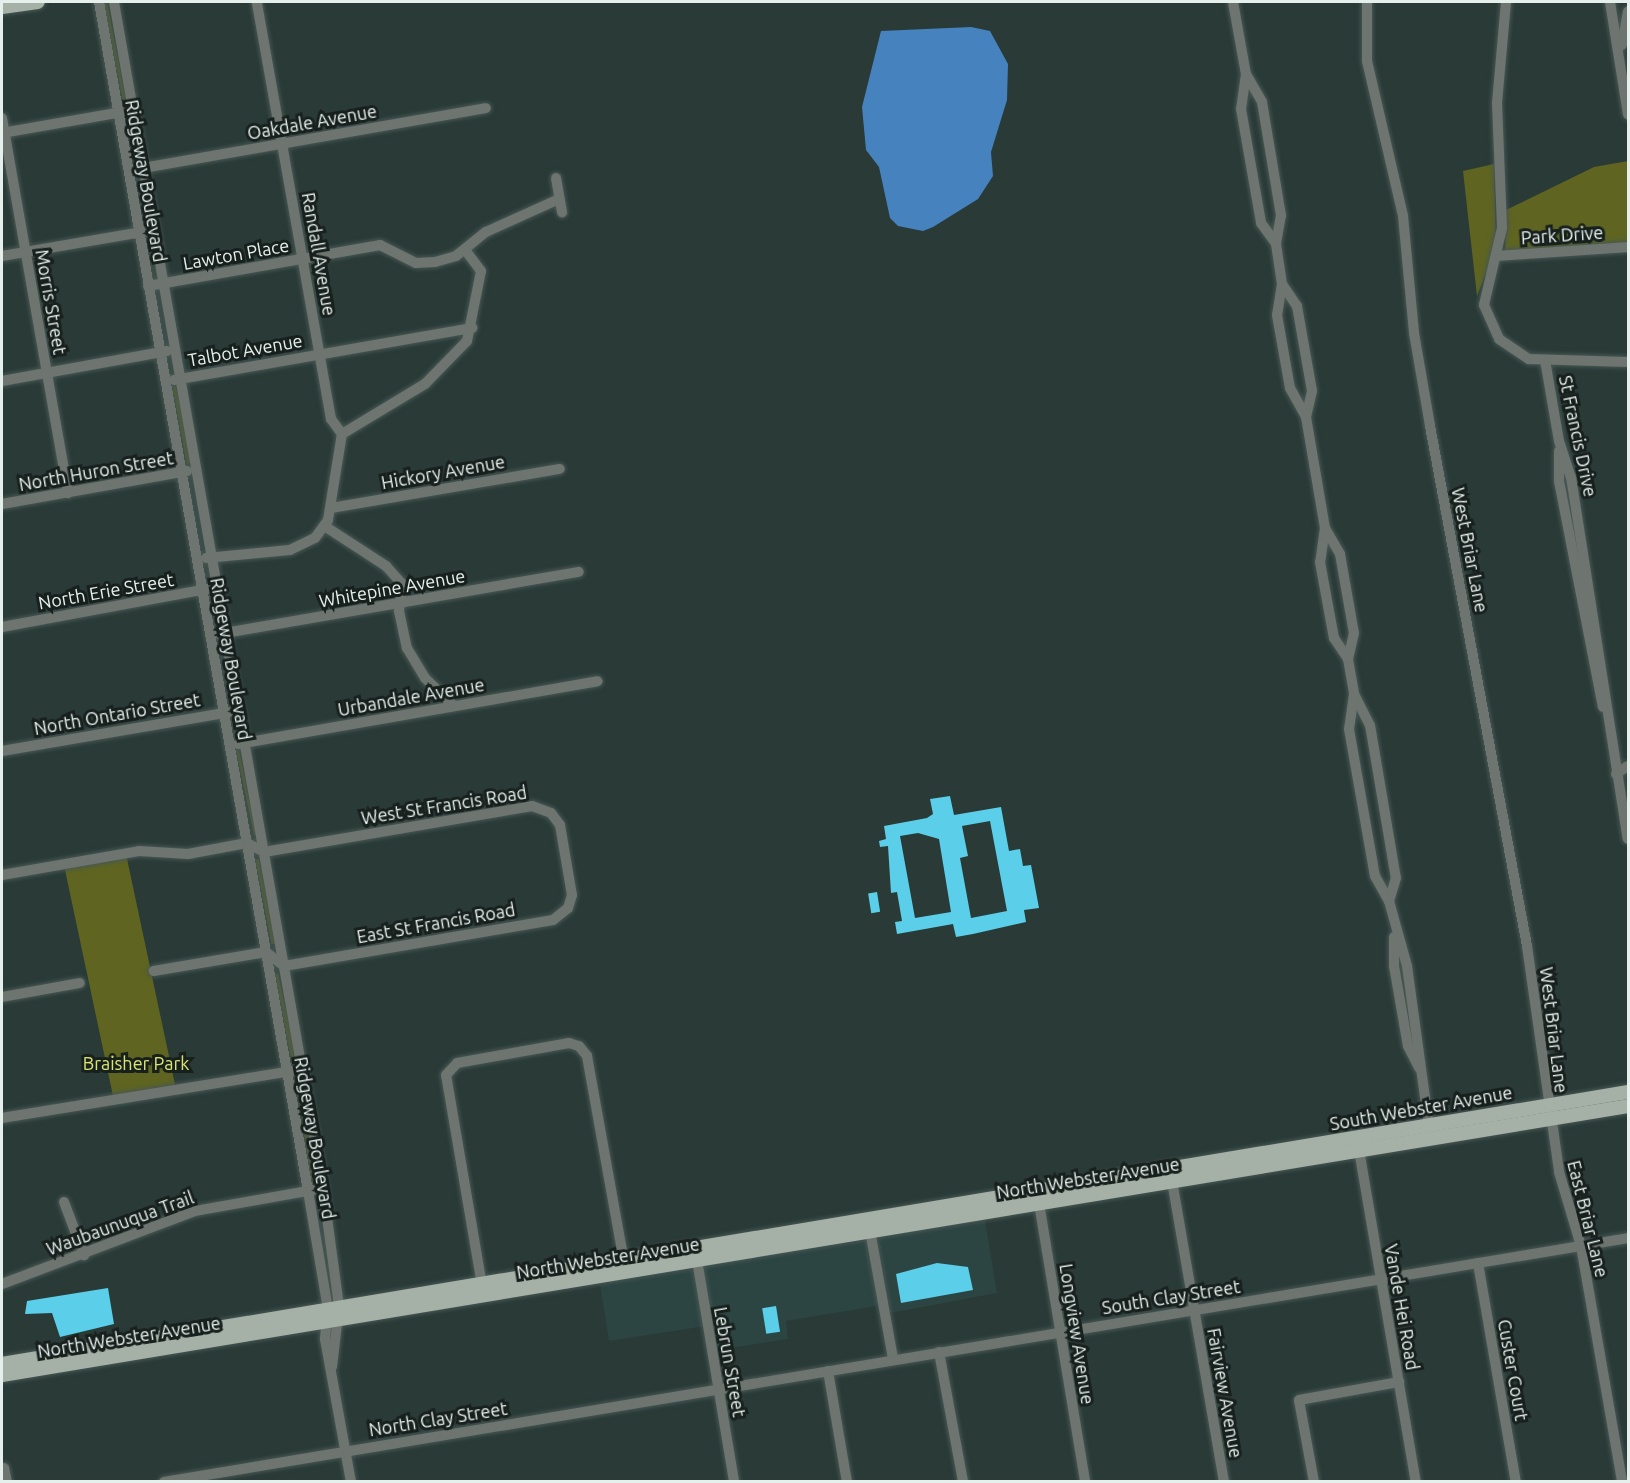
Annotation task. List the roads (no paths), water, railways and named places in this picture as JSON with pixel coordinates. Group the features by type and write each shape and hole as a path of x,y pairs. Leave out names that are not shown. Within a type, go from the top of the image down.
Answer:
{"main road":[{"path":"2,8 38,2"},
{"name":"South Webster Avenue","path":"1220,1167 1549,1112 1629,1092"},
{"name":"South Webster Avenue","path":"1549,1112 1629,1106"},
{"name":"North Webster Avenue","path":"2,1376 333,1315 1220,1167"},
{"name":"North Webster Avenue","path":"2,1364 333,1315"}],"street":[{"name":"Ridgeway Boulevard","path":"99,2 308,1191 333,1315"},
{"name":"Ridgeway Boulevard","path":"114,2 323,1188 333,1315"},
{"name":"Randall Avenue","path":"256,2 331,419 342,434"},
{"path":"1233,2 1246,74 1241,109 1259,212 1276,244"},
{"name":"West Briar Lane","path":"1367,2 1367,61 1403,216 1414,333 1527,946 1549,1112"},
{"name":"St Francis Drive","path":"1506,2 1497,103 1502,218 1497,256 1484,305 1490,322 1512,351 1545,360 1559,441 1571,477 1606,686 1606,713 1629,839"},
{"path":"1610,2 1629,115"},
{"path":"1620,54 1629,12"},
{"path":"1246,74 1262,102 1281,214 1276,244 1282,284 1277,315 1290,388 1306,417 1324,528 1320,562 1334,638 1348,659"},
{"name":"Oakdale Avenue","path":"143,168 486,108"},
{"path":"3,133 133,110"},
{"name":"Morris Street","path":"2,117 68,493"},
{"path":"556,178 562,212"},
{"path":"197,560 290,550 309,542 326,527 342,434 424,384 460,352 472,328 481,271 465,250 486,232 559,199"},
{"path":"2,256 154,230"},
{"name":"Lawton Place","path":"148,286 380,245 423,264 465,250"},
{"name":"Park Drive","path":"1497,256 1629,247"},
{"path":"1282,284 1297,306 1312,391 1306,417"},
{"name":"Talbot Avenue","path":"165,381 472,328"},
{"path":"2,381 175,350"},
{"path":"1545,360 1629,362"},
{"name":"North Huron Street","path":"2,504 196,469"},
{"name":"Hickory Avenue","path":"331,508 560,469"},
{"path":"326,527 393,573 405,589 401,630 411,656 425,678 454,706"},
{"path":"1324,528 1340,554 1354,633 1348,659 1354,694 1349,729 1375,876 1389,901 1394,929 1394,966 1406,1035 1419,1068 1430,1132"},
{"name":"Whitepine Avenue","path":"210,635 579,572"},
{"name":"North Erie Street","path":"2,627 217,588"},
{"name":"Urbandale Avenue","path":"229,745 598,681"},
{"path":"1354,694 1370,724 1396,878 1389,901"},
{"name":"North Ontario Street","path":"2,752 239,710"},
{"path":"1616,774 1629,766"},
{"name":"West St Francis Road","path":"264,852 532,806 551,813 560,825 571,887"},
{"path":"2,875 140,852 188,854 247,843 264,852"},
{"name":"East St Francis Road","path":"284,966 553,920 568,908 571,887"},
{"path":"154,971 266,952 284,966"},
{"path":"2,997 80,984"},
{"path":"483,1290 446,1075 457,1063 518,1052 569,1044 586,1054 625,1267"},
{"path":"2,1118 303,1069"},
{"name":"East Briar Lane","path":"1549,1112 1563,1197 1581,1246 1622,1482"},
{"name":"Vande Hei Road","path":"1358,1144 1416,1482"},
{"name":"Fairview Avenue","path":"1171,1175 1224,1482"},
{"name":"Waubaunuqua Trail","path":"2,1284 84,1255 195,1211 323,1188"},
{"name":"Longview Avenue","path":"1038,1198 1085,1482"},
{"path":"64,1202 84,1255"},
{"path":"869,1226 893,1359"},
{"name":"South Clay Street","path":"718,1390 1629,1238"},
{"name":"Lebrun Street","path":"696,1255 734,1482"},
{"name":"Custer Court","path":"1478,1263 1516,1482"},
{"path":"333,1315 325,1339 351,1482"},
{"path":"939,1352 963,1482"},
{"path":"828,1371 847,1482"},
{"path":"1314,1482 1299,1400 1399,1382"},
{"name":"North Clay Street","path":"164,1482 718,1390"},
{"path":"4,1468 7,1482"}],"water":[{"path":"971,27 990,31 1008,64 1007,100 991,152 993,176 978,199 933,227 923,231 898,226 890,218 879,167 866,150 862,107 881,31"}],"park label":[{"name":"Braisher Park","path":"136,1063"}]}
